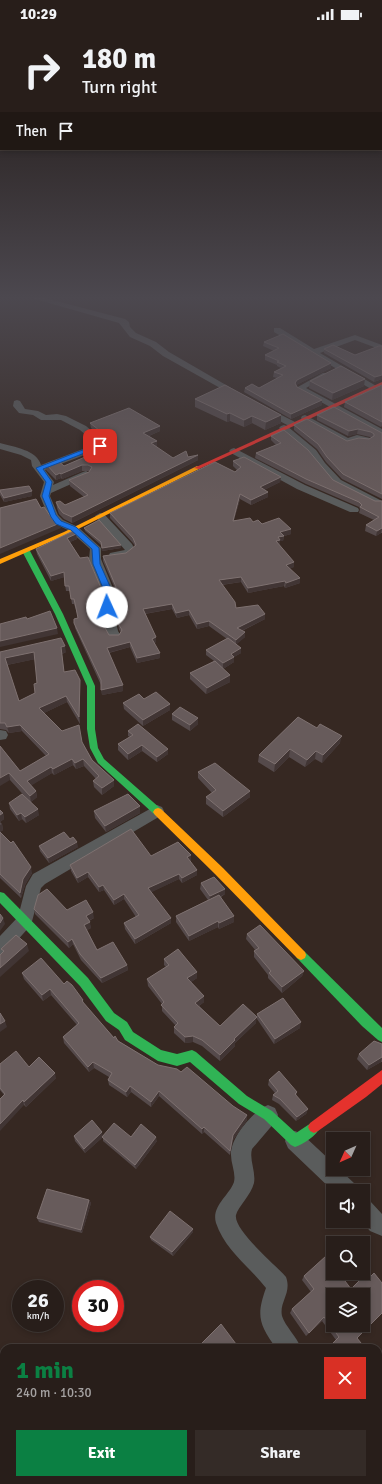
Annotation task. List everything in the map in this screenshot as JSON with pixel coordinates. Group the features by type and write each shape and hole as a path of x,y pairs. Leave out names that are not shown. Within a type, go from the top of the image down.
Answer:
{"street":[{"path":"186,365 225,386 288,426 313,452 320,465 337,482 379,503"},
{"path":"335,365 378,385"},
{"path":"340,368 300,388 382,433"},
{"path":"0,562 100,516 213,460 378,385"},
{"path":"18,403 18,407 22,410 35,413 44,418 63,418 83,428 101,443 93,448 39,468"},
{"path":"305,418 343,444 357,438 367,440"},
{"path":"0,446 24,453 34,459 49,482 42,497"},
{"path":"234,451 301,487 354,510"},
{"path":"213,460 227,468"},
{"path":"42,497 86,474"},
{"path":"42,497 53,516 59,522 96,548 97,564 109,593 107,607 112,632 115,636"},
{"path":"96,557 122,554 130,550 100,516"},
{"path":"26,551 69,637 91,686 91,729 94,748 101,761 157,811 219,871 366,1022 382,1036"},
{"path":"54,641 69,637"},
{"path":"0,948 25,920 34,886 39,879 157,811"},
{"path":"0,896 84,982 110,1017 123,1026 129,1036 158,1055 177,1060 192,1056 243,1100 268,1115 341,1184"},
{"path":"295,1141 362,1093 382,1076"},
{"path":"268,1115 247,1140 241,1152 245,1171 244,1183 226,1214 225,1223 235,1238 278,1285 270,1307 270,1320 287,1344"},
{"path":"370,1216 377,1224 382,1225"}],"building":[{"path":"284,365 327,365 297,380 295,383 297,387 322,400 291,414 245,388 252,384 259,388 283,375 274,372 286,366"},
{"path":"353,365 382,365 382,375 375,377"},
{"path":"341,366 365,379 333,393 310,381"},
{"path":"225,385 281,415 266,422 252,416 244,420 195,399"},
{"path":"382,385 382,422 345,402"},
{"path":"334,407 382,433 382,494 343,474 327,457 318,444 294,425 307,419 347,441 359,438 369,439 374,436 371,432 358,429 349,431 317,415"},
{"path":"129,408 160,426 143,433 157,441 151,443 173,458 186,451 188,457 198,455 72,517 63,513 56,502 60,501 65,505 88,495 69,480 89,472 92,467 82,465 56,475 46,464 57,460 64,466 113,445 106,440 107,437 104,434 90,423"},
{"path":"284,430 308,450 333,480 375,501 382,501 382,528 377,531 366,525 379,517 360,507 362,505 359,502 306,479 256,453 281,443 271,436"},
{"path":"244,457 281,477 260,487 268,492 251,500 240,494 233,521 250,518 253,522 258,520 262,524 279,518 291,529 280,532 284,536 278,537 280,540 276,541 294,562 286,565 300,578 286,583 285,581 248,588 241,577 219,580 235,602 236,608 258,605 265,614 237,628 245,632 236,640 209,621 197,624 189,610 176,613 172,604 143,609 156,637 152,639 160,653 137,658 130,642 107,648 123,685 101,690 101,680 74,623 74,619 78,618 74,599 71,599 69,586 65,586 64,572 51,576 36,549 73,531 76,534 67,538 80,558 88,557 101,588 99,602 104,626 109,635 119,635 122,630 119,625 114,602 116,587 103,556 126,553 136,545 133,538 110,513 215,462 235,472 241,467 233,461"},
{"path":"29,486 32,491 4,498 0,491 0,490"},
{"path":"36,499 41,508 44,507 53,520 60,523 0,548 0,508"},
{"path":"99,520 121,545 102,548 101,542 84,528"},
{"path":"50,611 57,628 0,641 0,624 26,617 27,619"},
{"path":"61,638 65,646 61,647 64,672 75,670 80,680 79,717 66,696 39,708 62,731 79,725 82,742 92,760 114,780 102,788 93,781 99,776 83,759 75,763 72,759 53,769 51,767 27,781 36,791 30,796 9,773 0,778 0,746 20,771 49,754 20,725 7,727 5,723 0,723 0,652","holes":["34,652 37,683 34,684 35,693 19,701 5,658"]},
{"path":"228,638 241,648 231,654 234,657 223,663 206,650"},
{"path":"215,661 230,675 207,688 190,673"},
{"path":"156,692 170,704 143,720 123,703 139,694 144,699"},
{"path":"180,707 198,718 190,725 172,714"},
{"path":"298,717 317,728 320,724 342,736 323,755 316,751 307,760 290,749 275,764 259,755"},
{"path":"138,724 168,749 157,757 142,745 128,754 118,744 133,735 128,731"},
{"path":"215,763 250,791 223,811 206,797 216,790 198,772"},
{"path":"22,794 38,809 25,817 21,813 17,815 9,803"},
{"path":"128,794 140,806 105,826 94,811"},
{"path":"131,829 151,856 178,842 191,855 187,857 197,870 182,878 179,874 148,888 171,918 135,939 124,923 139,915 124,894 114,900 103,885 99,887 88,872 77,878 70,865"},
{"path":"0,832 11,843 13,841 31,867 23,879 20,893 0,874"},
{"path":"64,832 70,839 73,837 77,842 48,858 39,846"},
{"path":"214,877 225,889 210,896 201,883"},
{"path":"47,889 67,910 86,900 93,912 86,916 90,922 84,925 97,950 113,942 127,965 101,978 80,954 72,939 68,942 34,909 38,895"},
{"path":"219,895 234,916 219,923 218,921 189,936 176,916"},
{"path":"0,914 3,918 0,923"},
{"path":"260,925 304,971 282,987 269,973 271,971 254,951 259,948 247,934"},
{"path":"16,935 27,944 0,968 0,955 4,951 1,949"},
{"path":"178,949 197,972 187,978 204,996 195,1003 220,1026 243,1004 257,1017 220,1055 202,1040 193,1036 185,1037 174,1027 178,1023 161,1005 164,1002 147,979 169,965 164,959"},
{"path":"41,958 64,984 67,981 72,985 83,1000 82,1001 114,1038 115,1036 118,1041 158,1065 177,1069 181,1072 187,1067 233,1106 247,1115 233,1135 230,1151 204,1127 202,1129 159,1091 151,1102 130,1086 126,1092 108,1080 112,1073 93,1062 88,1067 63,1037 79,1023 50,989 42,995 22,973"},
{"path":"283,998 301,1022 275,1039 257,1014"},
{"path":"0,1013 5,1021 0,1024"},
{"path":"374,1041 382,1044 382,1057 369,1065 359,1054"},
{"path":"16,1051 29,1067 39,1057 55,1073 24,1102 23,1100 0,1124 0,1099 5,1094 0,1088 0,1064"},
{"path":"279,1071 297,1092 295,1094 308,1109 297,1117 280,1099 273,1095 278,1091 269,1080"},
{"path":"92,1120 102,1132 84,1149 74,1136"},
{"path":"114,1123 131,1137 141,1124 156,1137 135,1165 102,1137"},
{"path":"47,1189 89,1200 81,1230 37,1218"},
{"path":"170,1211 193,1229 172,1252 150,1237"},
{"path":"326,1256 326,1280 344,1280 350,1288 326,1288 326,1320 324,1317 309,1333 292,1309 314,1289 304,1276"},
{"path":"374,1273 382,1283 382,1313 370,1325 370,1288 352,1288 360,1280 370,1280 370,1275"},
{"path":"221,1324 236,1344 201,1344"},
{"path":"335,1332 363,1332 357,1338 362,1344 332,1344 339,1337"}],"traffic: fast":[{"path":"26,551 59,614 91,686 91,729 94,748 101,761 158,812"},
{"path":"0,896 84,982 110,1017 123,1026 129,1036 158,1055 177,1060 192,1056 243,1100 268,1115 295,1141 314,1127"},
{"path":"301,955 366,1022 382,1036"}],"traffic: slow":[{"path":"0,562 66,533 197,468"},
{"path":"158,812 219,871 301,955"}],"traffic: jam":[{"path":"197,468 382,384"},
{"path":"314,1127 362,1093 382,1076"}],"route":[{"path":"100,446 39,468 49,482 46,496 53,516 59,522 74,529 96,548 95,559 109,593 107,607"}]}
